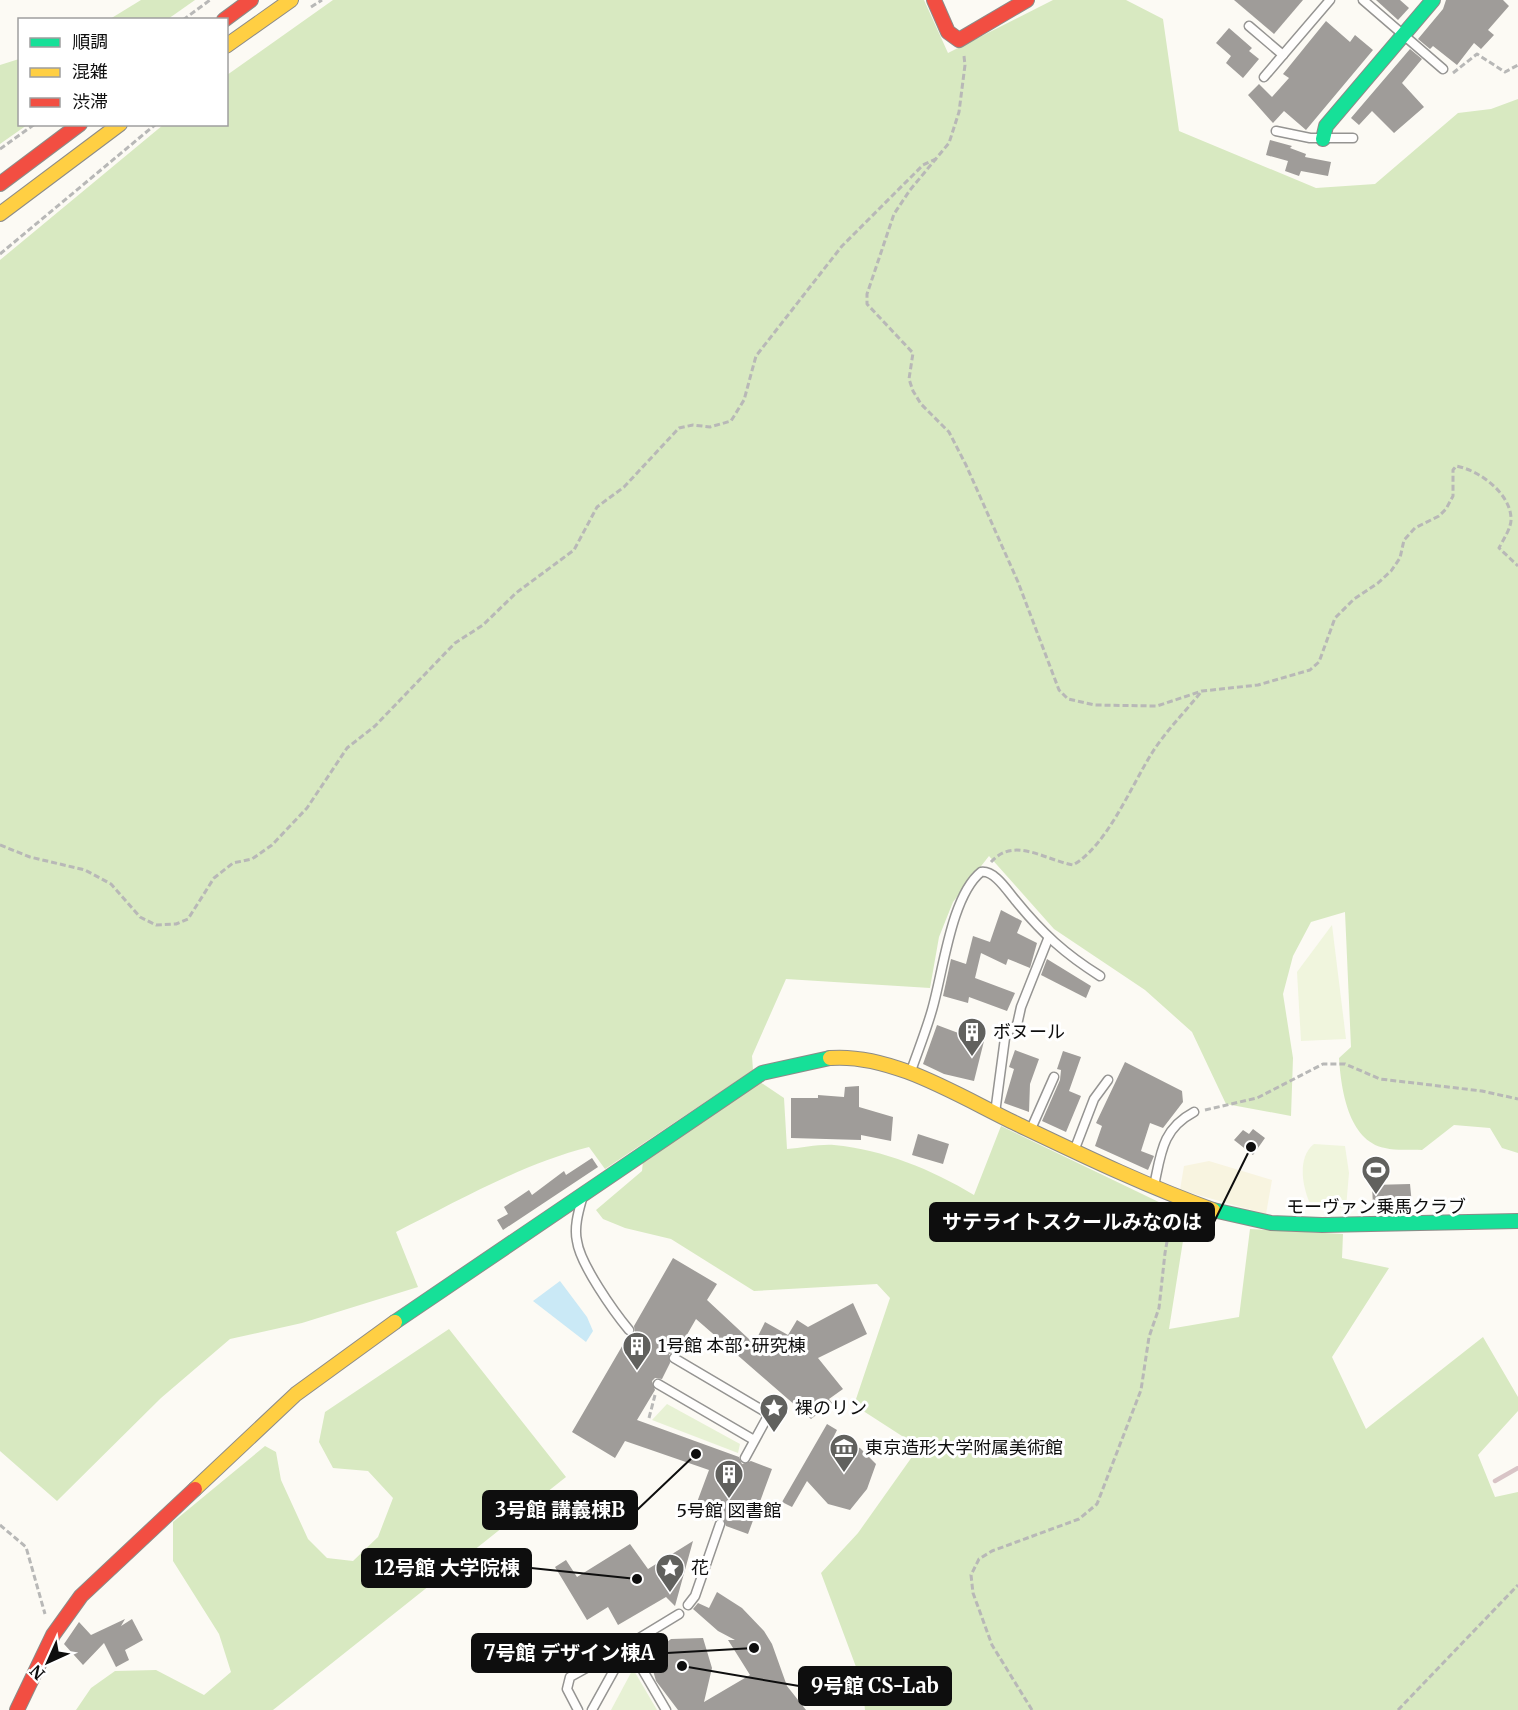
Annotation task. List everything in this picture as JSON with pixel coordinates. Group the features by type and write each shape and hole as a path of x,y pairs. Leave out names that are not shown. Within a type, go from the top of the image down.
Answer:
{"main road":[{"path":"227,18 251,0"},
{"path":"228,45 291,0"},
{"path":"934,0 948,32 959,40 1027,0"},
{"path":"1323,139 1326,126 1433,0"},
{"path":"0,184 77,126"},
{"path":"0,214 117,126"},
{"path":"17,1710 53,1635 81,1596 296,1394 432,1295 762,1073 800,1062 834,1056 878,1060 1176,1197 1224,1214 1271,1222 1322,1225 1518,1221"}],"lane":[{"path":"1264,77 1330,0"},
{"path":"1363,0 1446,70"},
{"path":"1249,26 1283,55"},
{"path":"1276,131 1323,139 1353,138"},
{"path":"910,1073 932,1010 959,908 974,879 985,871 1000,883 1048,939 1100,976"},
{"path":"995,1113 1005,1038 1009,1030 1017,1025 1021,1006 1048,939"},
{"path":"1031,1130 1054,1077"},
{"path":"1074,1151 1094,1099 1108,1080"},
{"path":"1154,1187 1161,1151 1170,1130 1182,1118 1194,1112"},
{"path":"583,1193 577,1222 577,1244 602,1293 629,1330"},
{"path":"674,1358 769,1414 745,1458"},
{"path":"658,1384 754,1440"},
{"path":"688,1605 695,1596 720,1524"},
{"path":"578,1710 567,1689 570,1677 679,1614"},
{"path":"592,1710 628,1645"},
{"path":"628,1645 666,1710"}],"path":[{"path":"186,18 210,0"},
{"path":"959,40 965,65 959,112 949,143 909,190 894,214 867,294 867,304 913,353 909,379 913,391 921,404 949,432 966,465 1026,601 1059,690 1068,699 1095,705 1157,706 1202,691 1258,685 1311,670 1319,662 1335,618 1354,599 1391,571 1400,558 1404,540 1415,528 1439,516 1446,509 1453,496 1453,470 1456,466 1490,484 1508,500 1512,520 1499,548 1518,566"},
{"path":"1446,70 1458,71 1477,54 1505,72 1518,65"},
{"path":"0,148 32,126"},
{"path":"0,254 154,126"},
{"path":"0,845 30,857 84,870 111,884 140,917 156,925 176,924 188,919 214,878 233,863 252,859 272,845 307,808 347,748 375,726 455,643 483,625 516,593 574,550 597,507 624,487 679,428 693,424 710,427 731,421 744,400 756,356 842,246 923,165 939,157"},
{"path":"985,871 998,854 1008,850 1039,853 1072,865 1082,860 1106,828 1152,752 1202,691"},
{"path":"1194,1112 1257,1098 1323,1064 1345,1064 1380,1078 1482,1091 1518,1099"},
{"path":"1032,1710 992,1645 973,1593 971,1575 979,1559 992,1551 1079,1519 1097,1504 1141,1390 1149,1337 1159,1308 1165,1253 1176,1197"},
{"path":"649,1418 656,1394"},
{"path":"0,1525 26,1547 53,1635"},
{"path":"1398,1710 1518,1585"}],"shaded area":[{"path":"1209,1161 1272,1180 1266,1214 1180,1190 1184,1166"}],"green space":[{"path":"141,0 195,0 169,18 112,18"},
{"path":"333,0 924,0 948,53 1053,0 1126,0 1163,19 1179,131 1316,188 1375,184 1458,113 1491,109 1518,99 1518,1153 1502,1148 1490,1128 1454,1125 1422,1150 1385,1148 1372,1143 1362,1135 1349,1112 1339,1058 1351,1047 1345,912 1311,922 1293,956 1283,994 1293,1058 1291,1116 1226,1104 1192,1032 1145,990 1054,929 989,856 953,902 939,937 930,988 786,979 752,1056 753,1070 605,1169 589,1147 564,1154 491,1184 396,1232 418,1287 302,1323 230,1339 161,1398 57,1501 0,1451 0,260 162,126 228,126 228,74"},
{"path":"18,59 18,126 26,126 0,144 0,65"},
{"path":"1332,925 1346,1039 1301,1041 1297,972"},
{"path":"760,1082 784,1098 787,1149 834,1145 871,1151 924,1169 974,1195 1001,1126 1165,1205 1186,1222 1169,1329 1239,1317 1250,1229 1343,1234 1342,1258 1389,1268 1332,1357 1366,1429 1483,1337 1518,1397 1518,1411 1478,1455 1495,1497 1518,1492 1518,1710 865,1710 862,1683 821,1573 858,1533 919,1447 854,1405 890,1298 877,1284 754,1291 671,1239 625,1228 603,1219 596,1210 642,1171 643,1161"},
{"path":"1314,1144 1345,1146 1349,1173 1346,1208 1311,1206 1304,1183 1303,1165 1308,1150"},
{"path":"449,1329 566,1477 273,1710 76,1710 91,1688 115,1671 156,1670 204,1695 231,1672 219,1634 173,1561 173,1522 265,1446 276,1452 281,1480 308,1539 327,1558 353,1561 378,1537 393,1498 368,1471 333,1468 319,1442 325,1412"},
{"path":"667,1404 740,1444 738,1453 652,1420"},
{"path":"633,1669 657,1710 611,1710"}],"water":[{"path":"560,1281 587,1317 593,1331 586,1342 533,1301"}],"building":[{"path":"1234,0 1303,0 1274,34"},
{"path":"1376,0 1400,0 1409,8 1398,20"},
{"path":"1446,0 1503,0 1509,6 1488,30 1494,35 1481,49 1474,43 1457,65 1433,46 1430,49 1418,39 1443,9"},
{"path":"1326,21 1350,42 1355,35 1373,50 1306,130 1284,111 1273,123 1248,95 1259,84 1272,97 1289,78 1283,74"},
{"path":"1229,28 1252,48 1249,51 1259,59 1243,78 1226,63 1231,56 1216,43"},
{"path":"1410,49 1422,59 1402,83 1424,107 1394,133 1372,111 1359,125 1351,118"},
{"path":"1270,140 1292,146 1290,148 1306,154 1305,157 1331,162 1328,176 1301,171 1299,176 1285,171 1288,161 1266,155"},
{"path":"1001,910 1022,921 1017,933 1037,943 1030,968 1008,959 1006,965 981,953 975,978 1015,993 1007,1011 969,997 968,1003 943,996 951,959 966,964 973,936 990,942"},
{"path":"1047,959 1091,986 1086,998 1041,975"},
{"path":"937,1025 969,1037 970,1034 985,1037 974,1081 944,1074 923,1064"},
{"path":"1015,1050 1039,1059 1030,1084 1029,1112 1004,1103 1014,1069 1009,1067"},
{"path":"1063,1051 1081,1057 1069,1091 1081,1096 1066,1132 1042,1121 1060,1080 1061,1070 1057,1069"},
{"path":"1125,1062 1182,1091 1183,1102 1163,1128 1150,1123 1141,1151 1154,1156 1148,1170 1095,1146 1102,1126 1096,1123"},
{"path":"859,1086 859,1107 893,1117 891,1141 861,1135 861,1140 791,1138 791,1098 818,1098 818,1095 844,1097 845,1087"},
{"path":"1253,1129 1265,1138 1253,1155 1234,1140 1243,1130 1249,1134"},
{"path":"918,1134 949,1144 943,1164 912,1155"},
{"path":"592,1158 598,1167 503,1230 497,1220 508,1214 504,1207 529,1190 532,1195 564,1171 566,1175"},
{"path":"1410,1184 1412,1205 1373,1206 1372,1185"},
{"path":"673,1258 717,1284 707,1300 750,1340 753,1335 757,1338 765,1322 788,1335 797,1320 808,1327 853,1303 867,1334 818,1358 843,1389 829,1399 832,1403 811,1419 696,1319 677,1352 669,1354 670,1363 662,1379 655,1378 652,1381 655,1390 637,1420 739,1457 742,1464 751,1461 772,1469 748,1534 726,1526 723,1518 714,1521 693,1513 709,1470 625,1441 615,1458 572,1432 628,1336 635,1333 634,1326"},
{"path":"827,1424 837,1430 832,1440 860,1448 876,1464 867,1489 850,1510 828,1504 807,1481 792,1507 782,1502"},
{"path":"693,1541 675,1606 666,1597 618,1625 608,1607 587,1620 555,1567 566,1560 577,1577 630,1544 648,1569"},
{"path":"717,1592 742,1608 764,1631 772,1644 787,1686 806,1710 678,1710 656,1681 652,1667 658,1649 671,1639 703,1638 712,1668 704,1702 750,1675 728,1640 735,1640 718,1631 693,1609 698,1603 709,1608"},
{"path":"125,1619 121,1626 132,1619 143,1640 125,1650 129,1660 116,1667 104,1643 83,1665 64,1644 79,1622 91,1635"}],"railway":[{"path":"1495,1481 1518,1468"}],"traffic: fast":[{"path":"1323,139 1326,126 1433,0"},
{"path":"395,1322 762,1073 830,1058"},
{"path":"1213,1210 1271,1223 1322,1225 1518,1221"}],"traffic: slow":[{"path":"228,45 291,0"},
{"path":"0,214 117,126"},
{"path":"830,1058 854,1058 878,1063 927,1079 1114,1170 1213,1210"},
{"path":"195,1489 296,1394 395,1322"}],"traffic: jam":[{"path":"227,18 251,0"},
{"path":"934,0 948,32 959,40 1027,0"},
{"path":"0,184 77,126"},
{"path":"17,1710 53,1635 81,1596 195,1489"}],"place":[{"name":"ボヌール","path":"972,1058"},
{"name":"サテライトスクールみなのは","path":"1251,1147"},
{"name":"モーヴァン乗馬クラブ","path":"1376,1196"},
{"name":"1号館 本部･研究棟","path":"637,1372"},
{"name":"裸のリン","path":"774,1434"},
{"name":"3号館 講義棟B","path":"696,1454"},
{"name":"東京造形大学附属美術館","path":"844,1474"},
{"name":"5号館 図書館","path":"729,1500"},
{"name":"12号館 大学院棟","path":"637,1579"},
{"name":"花","path":"670,1594"},
{"name":"7号館 デザイン棟A","path":"754,1648"},
{"name":"9号館 CS-Lab","path":"682,1666"}]}
